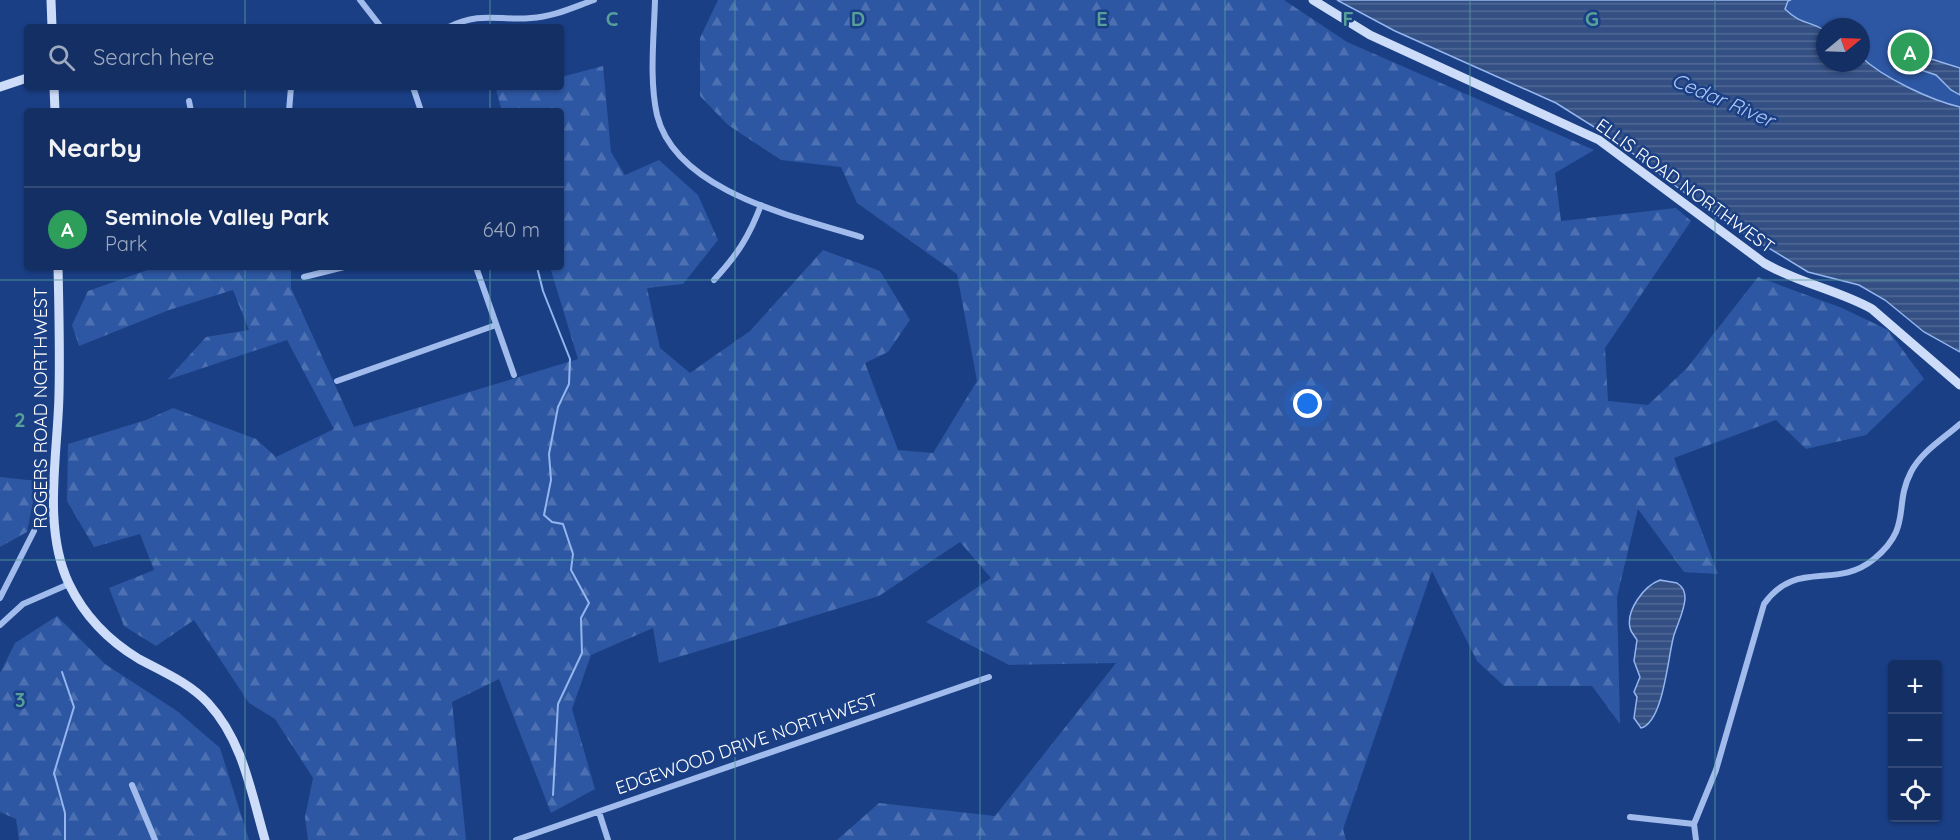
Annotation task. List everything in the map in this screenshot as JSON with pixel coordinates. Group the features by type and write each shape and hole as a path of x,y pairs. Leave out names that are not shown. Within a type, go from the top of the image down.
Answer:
{"street":[{"path":"51,0 52,24"},
{"path":"360,0 379,24"},
{"path":"456,24 480,16 542,17 594,0"},
{"path":"655,0 654,96 658,116 668,140 681,157 701,174 761,205 861,237"},
{"name":"ELLIS ROAD NORTHWEST","path":"1313,0 1370,35 1599,140 1764,263 1781,273 1856,300 1872,309 1960,385"},
{"path":"0,87 24,79"},
{"path":"54,90 55,108"},
{"path":"289,108 291,90"},
{"path":"413,90 420,108"},
{"path":"189,101 190,108"},
{"path":"714,280 738,254 750,233 761,205"},
{"name":"ROGERS ROAD NORTHWEST","path":"58,270 59,393 55,510 56,538 69,584 90,617 112,640 188,686 207,702 223,722 242,759 265,840"},
{"path":"304,277 332,270"},
{"path":"477,270 514,375"},
{"path":"337,381 496,325"},
{"path":"1696,840 1694,824 1716,770 1764,604 1784,583 1801,577 1845,575 1860,569 1885,549 1895,536 1902,515 1910,474 1920,457 1960,424"},
{"name":"ROGERS ROAD NORTHWEST","path":"0,598 34,531"},
{"path":"0,625 23,604 69,584"},
{"path":"1,612 6,618"},
{"name":"EDGEWOOD DRIVE NORTHWEST","path":"516,840 988,677"},
{"path":"132,785 155,840"},
{"path":"599,812 608,840"},
{"path":"1630,817 1694,824"}],"green space":[{"path":"718,0 1284,0 1347,42 1594,150 1555,173 1561,221 1676,208 1691,221 1605,348 1608,401 1648,405 1687,368 1758,277 1842,308 1888,330 1924,379 1866,435 1806,449 1776,420 1674,458 1718,574 1684,572 1638,509 1617,597 1620,724 1592,686 1504,686 1477,661 1432,571 1343,829 1346,840 837,840 879,803 995,816 1116,663 1009,665 926,622 991,578 960,542 879,596 659,663 653,628 591,655 572,709 595,789 551,813 499,679 452,702 466,840 308,840 305,817 313,778 275,719 249,703 194,620 156,646 124,626 109,588 154,570 140,534 94,547 67,501 68,444 146,420 173,408 256,439 276,457 334,429 287,340 167,380 206,337 249,330 233,290 169,310 79,346 72,325 88,291 148,270 291,270 291,288 354,427 578,359 551,270 564,270 564,108 501,108 496,90 564,90 564,76 603,66 611,152 625,175 659,160 698,195 718,240 683,284 647,288 660,348 690,373 750,331 823,250 880,271 910,320 888,352 865,363 898,450 933,453 977,381 957,274 857,203 841,167 781,160 728,125 700,96 700,38"},
{"path":"1960,0 1960,68 1916,55 1910,66 1936,75 1951,90 1960,95 1960,107 1908,87 1870,64 1870,18 1816,18 1816,26 1801,21 1785,9 1788,1"},
{"path":"0,477 37,481 27,532 0,547"},
{"path":"57,616 105,664 177,711 220,748 249,840 19,840 16,819 0,812 0,673 15,643"}],"water":[{"name":"Cedar River","path":"1337,0 1791,0 1788,1 1785,9 1801,21 1816,26 1816,72 1870,72 1870,64 1908,87 1960,107 1960,352 1924,332 1885,300 1859,285 1808,272 1741,231 1685,193 1615,140 1556,103 1395,31"},
{"path":"1915,54 1960,68 1960,95 1951,90 1936,75 1909,66"},
{"path":"1660,580 1677,583 1685,594 1685,599 1674,635 1660,701 1649,723 1641,728 1634,718 1637,697 1634,692 1640,677 1634,661 1637,640 1629,621 1642,593"}],"waterway":[{"path":"538,270 543,291 570,359 569,384 558,407 549,454 551,480 544,515 552,522 563,524 573,554 571,570 589,603 581,618 582,653 558,704 553,795"},
{"path":"62,672 74,707 54,773 65,813 65,840"}],"place":[{"name":"Seminole Valley Park","path":"1910,52"}]}
